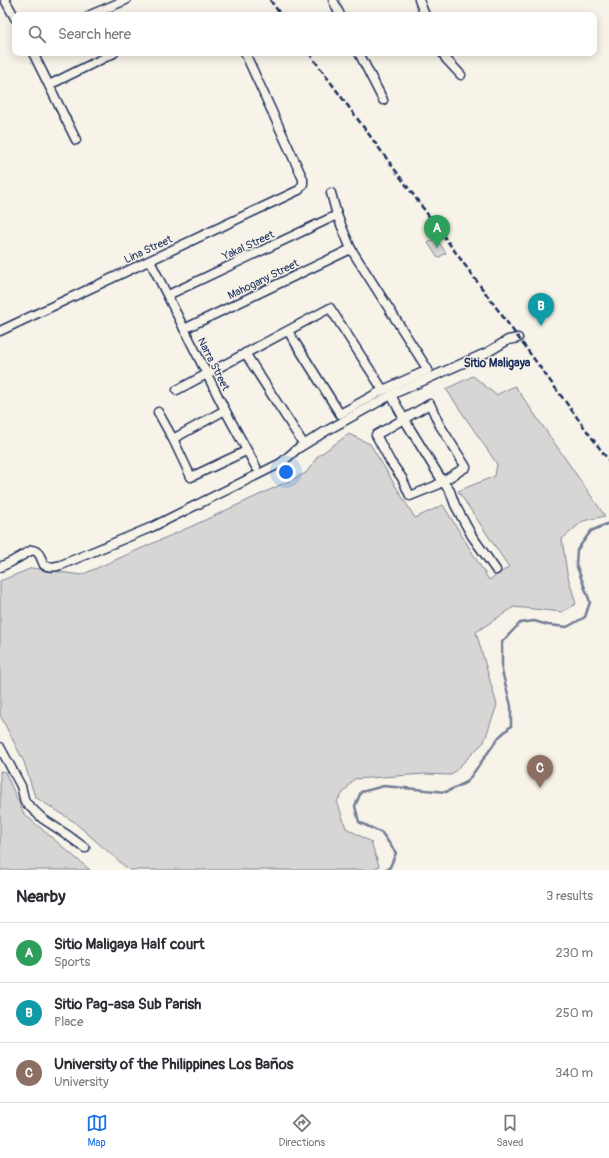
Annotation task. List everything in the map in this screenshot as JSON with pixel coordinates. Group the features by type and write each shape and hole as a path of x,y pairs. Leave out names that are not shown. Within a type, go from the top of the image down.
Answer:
{"street":[{"path":"5,0 12,13"},
{"path":"97,12 126,0"},
{"path":"333,0 339,12"},
{"path":"419,0 424,12"},
{"path":"34,56 76,140"},
{"path":"49,85 108,56"},
{"name":"Lina Street","path":"0,330 299,190 303,184 303,179 246,56"},
{"path":"361,56 383,100"},
{"path":"444,56 461,75"},
{"path":"288,330 340,414 383,390 428,370 351,249 337,215 331,193"},
{"name":"Yakal Street","path":"168,295 337,215"},
{"name":"Mahogany Street","path":"184,329 351,249"},
{"name":"Narra Street","path":"150,261 246,451 256,467"},
{"path":"177,390 330,308 383,390"},
{"path":"0,567 32,550 35,550 39,553 44,566 54,567 152,527 281,463 305,444 348,418 391,395 488,352 508,340 518,338"},
{"path":"246,353 301,440"},
{"path":"391,395 404,419 450,491 455,505 472,536 496,570"},
{"path":"430,404 439,424 466,467 443,482 410,496 402,478 390,461 376,435 404,419 430,404"},
{"path":"173,439 225,410"},
{"path":"158,412 191,477 246,451"},
{"path":"0,747 21,786 26,802 43,819 85,848"}],"shaded area":[{"path":"436,238 446,253 438,258 428,243"},
{"path":"473,376 496,395 515,386 605,516 583,521 562,539 567,573 576,604 562,612 514,607 476,632 497,705 484,742 451,775 425,774 354,779 337,801 346,828 371,842 379,866 373,870 129,870 73,821 35,797 24,762 0,715 0,581 32,568 81,575 201,522 306,473 318,456 349,434 370,444 415,518 443,505 489,580 509,567 458,491 495,476 497,464 446,389"},
{"path":"0,771 5,772 24,814 90,870 0,870"}],"waterway":[{"path":"387,870 390,867 396,853 382,833 359,822 355,806 361,792 384,786 446,792 467,782 499,737 511,726 511,706 502,671 502,642 520,623 534,621 548,625 567,627 585,617 590,602 576,564 577,550 591,531 609,523"}],"railway":[{"path":"270,0 279,12"},
{"path":"311,56 609,461"}],"place":[{"name":"Sitio Maligaya Half court","path":"437,248"},
{"name":"Sitio Pag-asa Sub Parish","path":"541,326"},
{"name":"University of the Philippines Los Baños","path":"540,788"}],"district":[{"name":"Sitio Maligaya","path":"497,363"}]}
